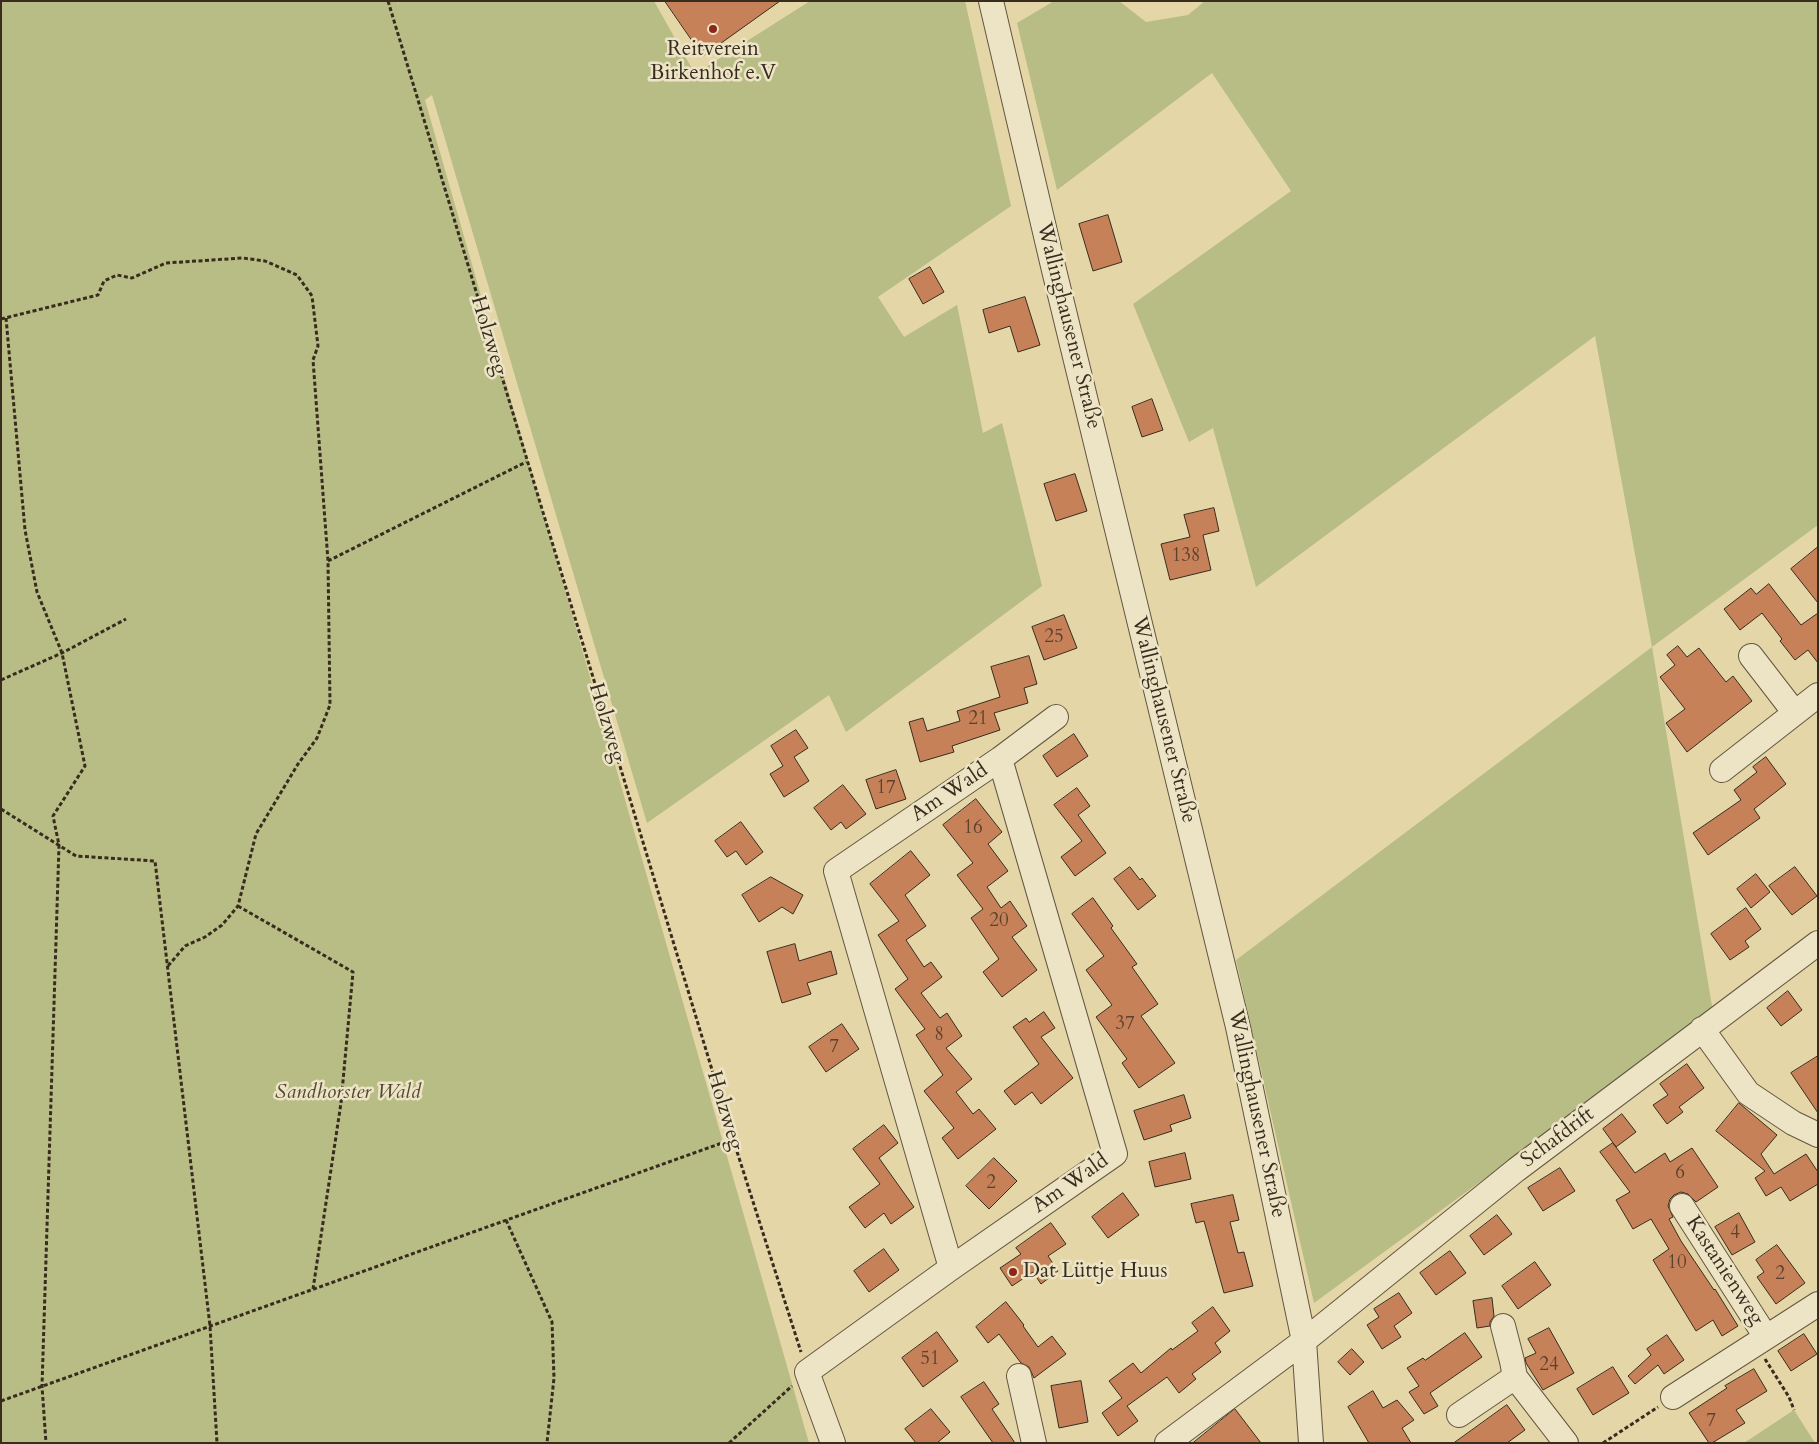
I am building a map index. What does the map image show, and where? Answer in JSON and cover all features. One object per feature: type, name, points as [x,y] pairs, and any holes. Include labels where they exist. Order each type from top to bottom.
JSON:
[{"type":"street","name":"Wallinghausener Straße","points":[[991,1],[1055,276],[1238,1027],[1304,1341],[1310,1443]]},
{"type":"street","points":[[1751,656],[1795,713]]},
{"type":"street","points":[[1722,770],[1818,695]]},
{"type":"street","points":[[1000,759],[1056,717]]},
{"type":"street","name":"Am Wald","points":[[807,1372],[951,1268],[1116,1154],[1000,759],[836,871],[951,1268]]},
{"type":"street","name":"Schafdrift","points":[[1167,1443],[1304,1341],[1516,1170],[1818,943]]},
{"type":"street","points":[[1702,1029],[1748,1093],[1793,1123],[1818,1135]]},
{"type":"street","name":"Kastanienweg","points":[[1682,1206],[1761,1340]]},
{"type":"street","name":"Kastanienweg","points":[[1673,1397],[1818,1304]]},
{"type":"street","points":[[1503,1326],[1514,1376],[1566,1443]]},
{"type":"street","points":[[807,1372],[833,1443]]},
{"type":"street","points":[[1019,1376],[1034,1443]]},
{"type":"street","points":[[1459,1415],[1514,1376]]},
{"type":"path","name":"Holzweg","points":[[388,1],[526,462],[733,1139],[807,1372]]},
{"type":"path","points":[[1,319],[98,295],[104,281],[117,276],[132,278],[166,263],[244,258],[265,261],[297,275],[312,296],[318,346],[313,360],[328,561],[330,705],[317,738],[298,764],[256,834],[238,906],[222,925],[185,946],[168,966]]},
{"type":"path","points":[[6,318],[25,530],[37,592],[62,653],[85,766],[53,816],[59,845],[42,1386],[46,1443]]},
{"type":"path","points":[[328,561],[526,462]]},
{"type":"path","points":[[1,680],[62,653],[126,619]]},
{"type":"path","points":[[1,809],[76,856],[155,861],[210,1326],[217,1443]]},
{"type":"path","points":[[238,906],[353,972],[341,1103],[313,1289]]},
{"type":"path","points":[[1,1401],[733,1139]]},
{"type":"path","points":[[506,1220],[552,1322],[554,1378],[547,1443]]},
{"type":"path","points":[[1761,1340],[1794,1410]]},
{"type":"path","points":[[729,1443],[807,1372]]},
{"type":"path","points":[[1603,1443],[1673,1397]]},
{"type":"green space","name":"Sandhorster Wald","points":[[1,1],[397,1],[399,6],[398,1],[654,1],[695,74],[810,1],[965,1],[1011,206],[878,297],[904,337],[957,305],[983,433],[1002,423],[1042,586],[846,732],[829,695],[647,823],[432,95],[425,100],[809,1443],[1,1443]]},
{"type":"green space","points":[[1054,1],[1119,1],[1146,22],[1188,15],[1205,1],[1818,1],[1818,525],[1652,647],[1595,336],[1256,587],[1213,428],[1189,442],[1133,304],[1291,191],[1212,73],[1057,190],[1017,23]]},
{"type":"green space","points":[[1652,647],[1713,1012],[1314,1303],[1236,960]]},
{"type":"green space","points":[[1794,1410],[1815,1443],[1744,1443]]},
{"type":"building","name":"Reitverein Birkenhof e.V","points":[[665,1],[780,1],[703,56]]},
{"type":"building","points":[[1108,215],[1122,262],[1093,271],[1079,224]]},
{"type":"building","points":[[930,267],[944,292],[923,304],[909,279]]},
{"type":"building","points":[[1025,297],[1040,345],[1018,352],[1010,326],[989,333],[983,310]]},
{"type":"building","points":[[1152,399],[1163,430],[1142,437],[1132,407]]},
{"type":"building","points":[[1075,474],[1087,511],[1056,521],[1044,484]]},
{"type":"building","points":[[1214,508],[1219,531],[1203,535],[1211,570],[1170,580],[1161,544],[1190,537],[1184,515]]},
{"type":"building","points":[[1818,547],[1818,603],[1791,569]]},
{"type":"building","points":[[1769,584],[1801,625],[1818,613],[1818,663],[1808,650],[1795,660],[1762,613],[1740,630],[1724,609],[1751,588],[1756,594]]},
{"type":"building","points":[[1064,615],[1077,648],[1044,660],[1032,627]]},
{"type":"building","points":[[1678,646],[1687,657],[1699,648],[1726,682],[1733,676],[1752,701],[1687,752],[1666,723],[1685,709],[1660,677],[1675,665],[1667,655]]},
{"type":"building","points":[[1029,656],[1037,684],[1024,688],[1028,703],[994,713],[1000,730],[952,746],[954,752],[920,762],[909,722],[923,718],[927,731],[960,721],[957,711],[1000,697],[991,667]]},
{"type":"building","points":[[796,730],[808,748],[794,757],[809,781],[784,797],[770,774],[783,766],[771,746]]},
{"type":"building","points":[[1074,734],[1088,756],[1057,777],[1043,756]]},
{"type":"building","points":[[1766,757],[1786,784],[1754,809],[1760,818],[1708,855],[1693,833],[1741,800],[1734,790],[1757,772],[1753,767]]},
{"type":"building","points":[[896,770],[906,799],[876,809],[866,780]]},
{"type":"building","points":[[843,785],[866,814],[846,829],[841,822],[831,830],[814,808]]},
{"type":"building","points":[[1077,788],[1090,806],[1078,815],[1106,853],[1075,876],[1061,857],[1082,841],[1054,805]]},
{"type":"building","points":[[976,799],[1002,832],[988,844],[1008,871],[987,887],[1001,908],[1010,901],[1027,926],[1012,937],[1037,970],[1002,997],[983,972],[999,959],[971,918],[983,909],[957,875],[973,863],[943,825]]},
{"type":"building","points":[[741,822],[763,852],[746,865],[736,851],[727,857],[715,841]]},
{"type":"building","points":[[911,851],[930,875],[905,895],[926,926],[906,940],[924,967],[931,962],[942,977],[921,993],[940,1018],[947,1013],[962,1036],[946,1048],[972,1079],[956,1092],[973,1114],[979,1109],[996,1129],[958,1159],[942,1138],[954,1128],[924,1091],[943,1075],[916,1035],[925,1029],[895,989],[908,979],[878,935],[899,921],[870,884]]},
{"type":"building","points":[[1130,867],[1140,880],[1142,878],[1156,896],[1138,910],[1114,879]]},
{"type":"building","points":[[1795,867],[1817,896],[1792,915],[1769,886]]},
{"type":"building","points":[[1756,874],[1770,892],[1751,908],[1737,889]]},
{"type":"building","points":[[771,877],[803,895],[793,914],[782,907],[759,922],[742,895]]},
{"type":"building","points":[[1093,898],[1113,926],[1111,928],[1137,964],[1132,967],[1158,1004],[1141,1016],[1175,1063],[1139,1088],[1122,1063],[1127,1059],[1096,1017],[1112,1005],[1086,970],[1104,956],[1072,914]]},
{"type":"building","points":[[1746,908],[1761,929],[1745,941],[1749,947],[1730,960],[1711,934]]},
{"type":"building","points":[[795,944],[799,961],[831,951],[837,974],[807,983],[811,994],[782,1003],[767,952]]},
{"type":"building","points":[[1788,991],[1802,1010],[1781,1026],[1767,1008]]},
{"type":"building","points":[[1044,1012],[1055,1028],[1041,1037],[1073,1078],[1041,1104],[1032,1092],[1015,1105],[1004,1091],[1039,1064],[1013,1027],[1026,1018],[1029,1022]]},
{"type":"building","points":[[842,1024],[859,1049],[826,1072],[809,1047]]},
{"type":"building","points":[[1818,1056],[1818,1113],[1791,1073]]},
{"type":"building","points":[[1687,1064],[1704,1088],[1679,1107],[1683,1112],[1667,1124],[1653,1105],[1668,1095],[1660,1084]]},
{"type":"building","points":[[1184,1095],[1191,1118],[1170,1125],[1172,1131],[1144,1140],[1134,1111]]},
{"type":"building","points":[[1739,1103],[1777,1135],[1761,1154],[1774,1174],[1806,1154],[1818,1172],[1818,1184],[1790,1201],[1781,1187],[1766,1196],[1755,1178],[1765,1171],[1716,1131]]},
{"type":"building","points":[[1622,1114],[1636,1132],[1616,1147],[1603,1129]]},
{"type":"building","points":[[884,1125],[898,1143],[879,1158],[914,1207],[891,1224],[884,1213],[865,1228],[849,1207],[880,1184],[853,1149]]},
{"type":"building","points":[[1613,1143],[1635,1173],[1665,1153],[1670,1162],[1692,1148],[1718,1187],[1696,1202],[1688,1194],[1681,1192],[1670,1199],[1668,1206],[1673,1217],[1669,1219],[1681,1241],[1715,1289],[1738,1326],[1722,1336],[1713,1320],[1696,1331],[1653,1260],[1669,1249],[1651,1219],[1633,1229],[1616,1200],[1630,1192],[1600,1152]]},
{"type":"building","points":[[1185,1153],[1191,1179],[1155,1187],[1149,1162]]},
{"type":"building","points":[[994,1158],[1017,1181],[989,1209],[966,1186]]},
{"type":"building","points":[[1560,1168],[1575,1191],[1543,1211],[1528,1188]]},
{"type":"building","points":[[1123,1193],[1139,1215],[1108,1238],[1092,1217]]},
{"type":"building","points":[[1233,1195],[1239,1220],[1230,1222],[1238,1253],[1244,1252],[1253,1286],[1224,1293],[1204,1221],[1196,1223],[1191,1204]]},
{"type":"building","points":[[1739,1213],[1755,1242],[1732,1255],[1715,1227]]},
{"type":"building","points":[[1497,1215],[1512,1234],[1484,1255],[1470,1236]]},
{"type":"building","points":[[1051,1223],[1066,1244],[1048,1256],[1058,1271],[1041,1284],[1033,1272],[1012,1286],[1000,1268],[1021,1254],[1016,1248]]},
{"type":"building","points":[[1777,1245],[1805,1283],[1776,1304],[1757,1277],[1764,1272],[1756,1260]]},
{"type":"building","points":[[884,1249],[899,1270],[869,1292],[854,1271]]},
{"type":"building","points":[[1450,1251],[1466,1273],[1436,1295],[1420,1273]]},
{"type":"building","points":[[1535,1262],[1551,1285],[1518,1309],[1502,1286]]},
{"type":"building","points":[[1399,1293],[1412,1313],[1394,1326],[1401,1337],[1382,1349],[1367,1325],[1379,1317],[1374,1309]]},
{"type":"building","points":[[1492,1298],[1494,1316],[1490,1326],[1477,1328],[1473,1301]]},
{"type":"building","points":[[1006,1302],[1038,1347],[1052,1336],[1066,1354],[1034,1378],[1029,1367],[1021,1363],[999,1334],[988,1343],[976,1327]]},
{"type":"building","points":[[1213,1307],[1230,1331],[1215,1343],[1221,1352],[1192,1374],[1196,1379],[1179,1393],[1167,1377],[1127,1406],[1138,1421],[1118,1436],[1102,1413],[1122,1398],[1109,1381],[1133,1363],[1141,1373],[1171,1348],[1172,1350],[1198,1331],[1192,1323]]},
{"type":"building","points":[[1549,1328],[1574,1373],[1543,1390],[1526,1363],[1525,1358],[1536,1353],[1528,1339]]},
{"type":"building","points":[[937,1332],[958,1361],[923,1387],[902,1358]]},
{"type":"building","points":[[1465,1333],[1482,1357],[1430,1393],[1438,1406],[1424,1414],[1409,1392],[1419,1386],[1407,1368],[1423,1358],[1425,1360]]},
{"type":"building","points":[[1804,1334],[1817,1354],[1791,1371],[1778,1351]]},
{"type":"building","points":[[1667,1335],[1684,1360],[1664,1374],[1658,1365],[1635,1384],[1628,1376],[1651,1355],[1647,1349]]},
{"type":"building","points":[[1352,1349],[1364,1362],[1350,1375],[1338,1362]]},
{"type":"building","points":[[1613,1367],[1629,1393],[1593,1415],[1577,1389]]},
{"type":"building","points":[[1754,1369],[1767,1391],[1736,1410],[1745,1423],[1709,1443],[1689,1413],[1727,1388],[1725,1386]]},
{"type":"building","points":[[1081,1381],[1088,1422],[1059,1428],[1051,1386]]},
{"type":"building","points":[[984,1382],[999,1404],[992,1409],[1015,1443],[993,1443],[961,1397]]},
{"type":"building","points":[[1373,1391],[1383,1408],[1397,1400],[1414,1420],[1402,1428],[1411,1443],[1369,1443],[1348,1407]]},
{"type":"building","points":[[1507,1405],[1525,1430],[1507,1443],[1454,1443]]},
{"type":"building","points":[[931,1409],[950,1432],[937,1443],[916,1443],[905,1429]]},
{"type":"building","points":[[1235,1409],[1261,1443],[1193,1443]]},
{"type":"place","name":"Reitverein Birkenhof e.V","points":[[713,29]]},
{"type":"place","name":"Dat Lüttje Huus","points":[[1013,1272]]}]
